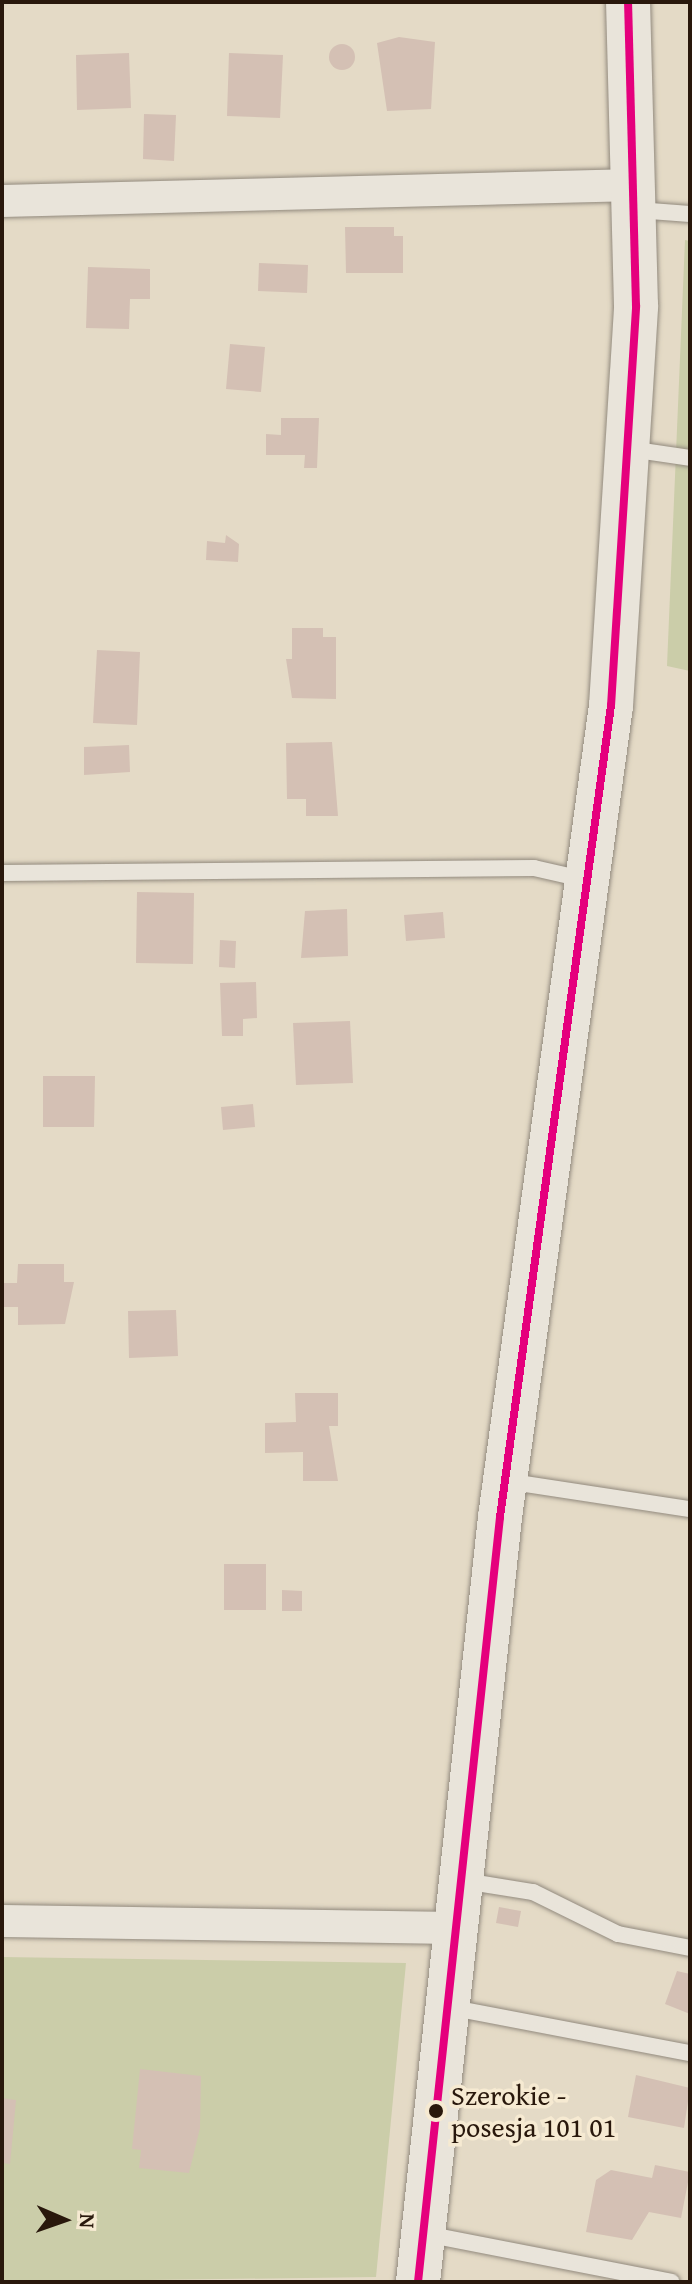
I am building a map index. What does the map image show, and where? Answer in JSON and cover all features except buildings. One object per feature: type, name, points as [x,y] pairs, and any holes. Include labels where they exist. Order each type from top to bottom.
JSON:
[{"type":"street","points":[[418,2282],[445,2007],[505,1481],[592,881],[630,449],[636,198],[628,2]]},
{"type":"street","points":[[2,201],[636,198]]},
{"type":"street","points":[[2,1921],[454,1928]]},
{"type":"lane","points":[[636,198],[690,214]]},
{"type":"lane","points":[[630,449],[690,458]]},
{"type":"lane","points":[[2,873],[534,868],[592,881]]},
{"type":"lane","points":[[505,1481],[690,1509]]},
{"type":"lane","points":[[459,1880],[533,1892],[618,1934],[690,1948]]},
{"type":"lane","points":[[445,2007],[690,2053]]},
{"type":"lane","points":[[423,2234],[671,2282]]},
{"type":"green space","points":[[685,240],[690,241],[690,671],[667,666]]},
{"type":"green space","points":[[2,1957],[406,1963],[376,2277],[2,2282]]},
{"type":"transit line","points":[[418,2282],[500,1517],[611,706],[636,306],[628,2]]},
{"type":"place","name":"Szerokie - posesja 101 01","points":[[436,2111]]}]
